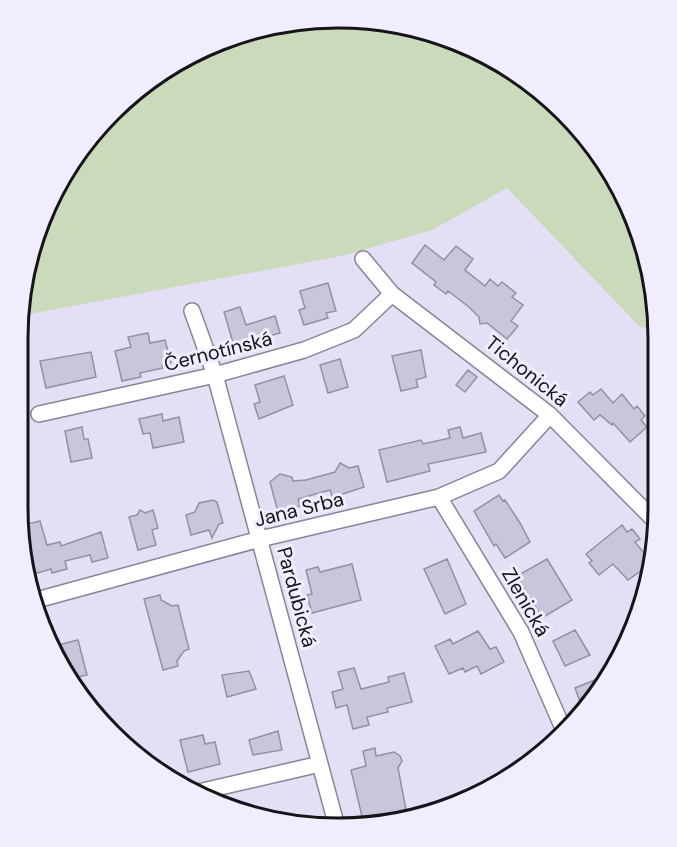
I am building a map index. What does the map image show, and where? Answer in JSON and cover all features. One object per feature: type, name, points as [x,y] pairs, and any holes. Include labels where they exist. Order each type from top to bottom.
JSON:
[{"type":"street","name":"Tichonická","points":[[363,259],[392,294],[550,415],[648,514]]},
{"type":"street","name":"Černotínská","points":[[39,414],[215,375],[304,350],[354,330],[392,294]]},
{"type":"street","name":"Pardubická","points":[[192,311],[215,375],[335,818]]},
{"type":"street","name":"Jana Srba","points":[[42,599],[260,539],[439,497],[499,471],[550,415]]},
{"type":"street","name":"Zlenická","points":[[439,497],[521,632],[561,724]]},
{"type":"street","points":[[208,790],[320,764]]},
{"type":"green space","points":[[338,28],[399,34],[457,52],[476,60],[511,81],[558,119],[596,166],[617,201],[632,239],[643,278],[648,328],[640,327],[507,188],[432,230],[341,256],[29,314],[39,258],[60,201],[81,166],[105,134],[134,105],[166,81],[201,60],[220,52],[278,34]]},
{"type":"building","points":[[425,245],[444,260],[456,246],[473,259],[465,270],[485,286],[490,279],[498,286],[502,282],[516,293],[512,297],[523,305],[511,321],[518,326],[507,339],[487,323],[480,324],[479,317],[469,307],[448,291],[446,294],[434,285],[436,282],[412,263]]},
{"type":"building","points":[[328,283],[336,311],[326,313],[328,318],[304,325],[299,310],[305,308],[300,291]]},
{"type":"building","points":[[240,307],[246,325],[275,316],[280,333],[234,346],[224,312]]},
{"type":"building","points":[[148,333],[150,343],[165,340],[171,363],[162,365],[163,368],[140,373],[141,377],[122,381],[115,351],[131,347],[128,337]]},
{"type":"building","points":[[421,350],[426,377],[416,380],[418,387],[401,391],[392,356]]},
{"type":"building","points":[[91,352],[96,377],[46,388],[40,361]]},
{"type":"building","points":[[340,359],[348,387],[328,393],[320,365]]},
{"type":"building","points":[[468,370],[477,377],[465,392],[456,385]]},
{"type":"building","points":[[284,376],[293,405],[259,419],[254,404],[260,402],[255,385]]},
{"type":"building","points":[[601,389],[613,403],[622,394],[634,409],[637,406],[645,416],[641,420],[647,427],[630,442],[613,423],[612,425],[600,415],[594,420],[578,402],[590,392],[593,395]]},
{"type":"building","points":[[162,414],[163,421],[179,417],[184,442],[153,448],[150,433],[143,434],[139,419]]},
{"type":"building","points":[[82,427],[84,439],[88,439],[92,458],[71,462],[65,431]]},
{"type":"building","points":[[460,427],[463,438],[481,433],[486,452],[428,464],[430,471],[387,482],[379,450],[421,440],[423,444],[450,438],[448,430]]},
{"type":"building","points":[[340,463],[349,468],[358,466],[364,487],[340,495],[332,496],[330,490],[298,499],[300,506],[278,512],[270,482],[280,474],[292,477],[293,481],[306,480],[335,472]]},
{"type":"building","points":[[499,495],[503,501],[505,500],[530,542],[505,558],[496,544],[494,546],[474,511]]},
{"type":"building","points":[[213,500],[217,502],[223,523],[219,524],[212,538],[209,530],[191,535],[186,515],[195,512],[199,503]]},
{"type":"building","points":[[140,510],[145,513],[153,510],[158,528],[152,530],[156,545],[138,550],[129,517],[137,515]]},
{"type":"building","points":[[40,521],[47,545],[60,542],[61,546],[101,532],[108,558],[92,562],[90,555],[65,561],[67,569],[52,573],[51,569],[35,574],[29,524]]},
{"type":"building","points":[[622,525],[627,532],[632,529],[640,539],[635,542],[645,555],[643,569],[628,580],[613,564],[599,575],[589,563],[592,561],[586,554]]},
{"type":"building","points":[[447,559],[466,604],[445,614],[424,569]]},
{"type":"building","points":[[547,559],[572,600],[542,618],[517,576]]},
{"type":"building","points":[[352,564],[361,600],[312,613],[307,595],[312,594],[306,570],[318,567],[320,572]]},
{"type":"building","points":[[160,595],[161,600],[172,606],[178,605],[189,649],[184,651],[177,661],[178,666],[163,670],[144,599]]},
{"type":"building","points":[[575,630],[590,655],[565,666],[553,641]]},
{"type":"building","points":[[478,631],[490,649],[496,647],[504,662],[481,674],[477,666],[465,672],[463,668],[449,674],[435,646],[450,639],[453,644]]},
{"type":"building","points":[[78,640],[87,675],[78,677],[59,645]]},
{"type":"building","points":[[354,668],[361,689],[389,682],[388,677],[404,673],[412,702],[387,708],[388,712],[367,717],[369,725],[353,729],[347,705],[336,708],[332,692],[343,689],[338,672]]},
{"type":"building","points":[[249,671],[256,689],[227,697],[222,675]]},
{"type":"building","points":[[597,679],[580,702],[575,688]]},
{"type":"building","points":[[278,731],[282,750],[253,755],[249,740]]},
{"type":"building","points":[[203,735],[205,744],[215,742],[220,764],[188,772],[180,740]]},
{"type":"building","points":[[375,748],[376,756],[394,752],[400,756],[402,761],[398,768],[406,811],[362,818],[351,770],[366,766],[363,751]]}]
